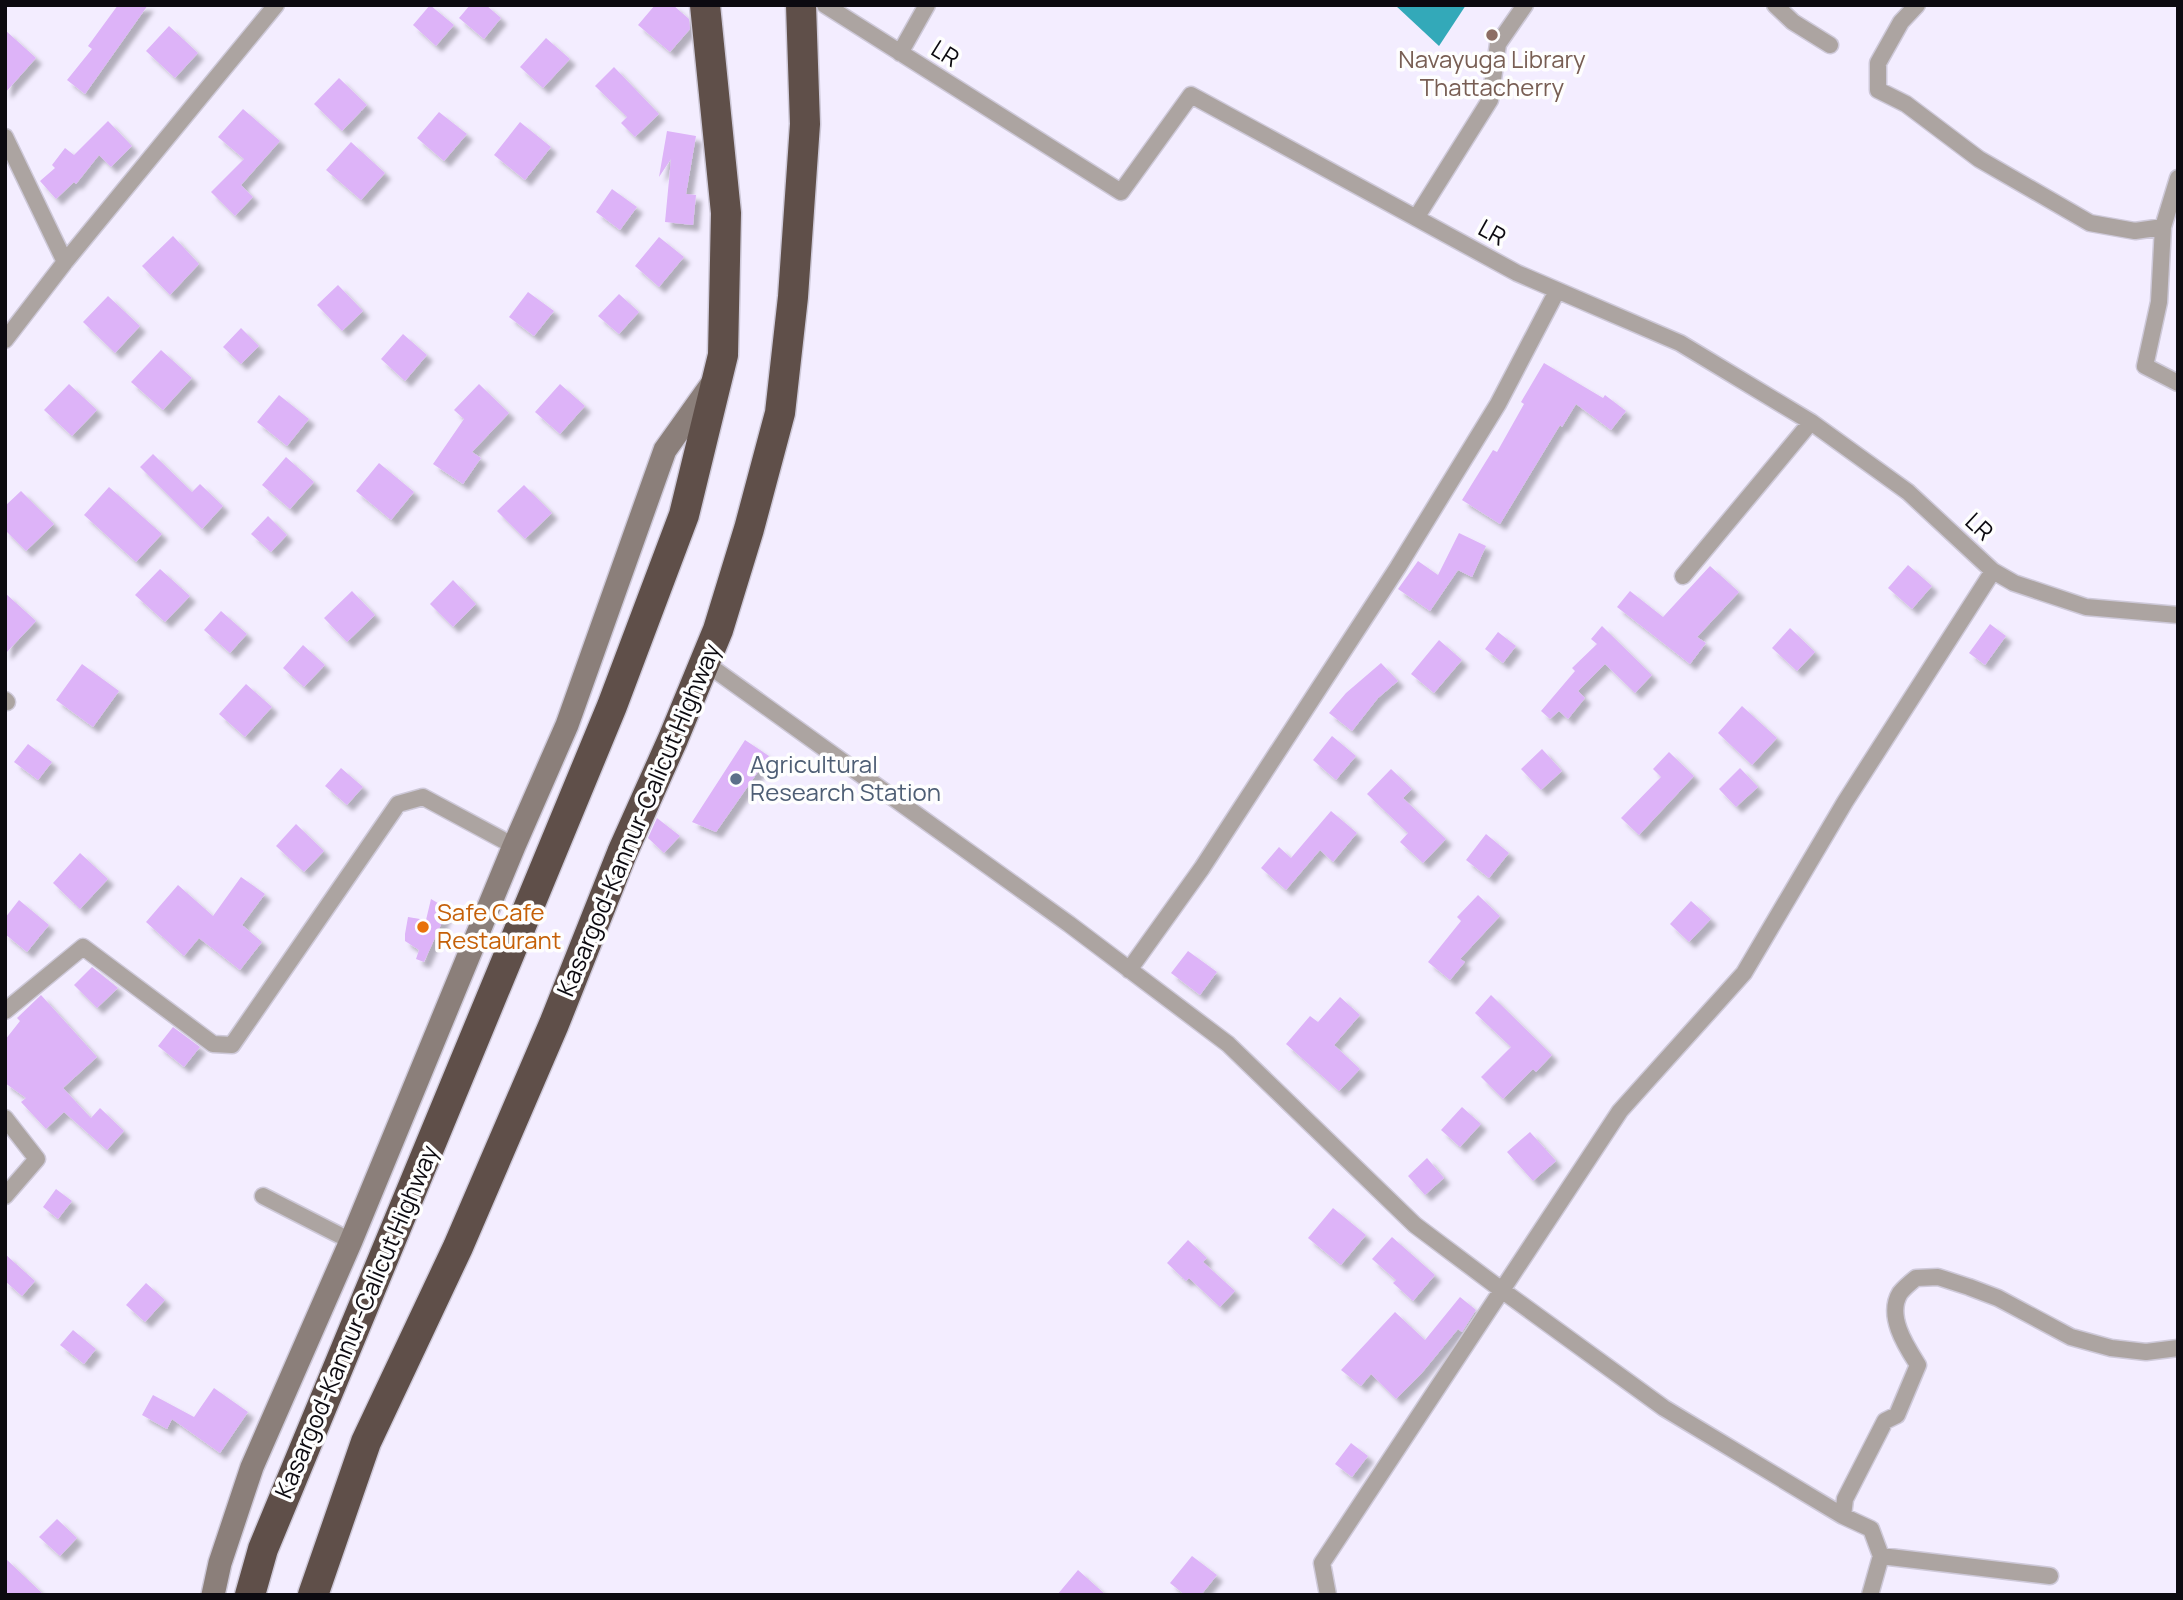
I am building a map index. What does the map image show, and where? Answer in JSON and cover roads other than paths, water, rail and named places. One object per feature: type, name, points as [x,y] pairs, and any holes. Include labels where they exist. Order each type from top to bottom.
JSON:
[{"type":"highway","name":"Kasargod-Kannur-Calicut Highway","points":[[250,1595],[263,1549],[612,706],[684,515],[723,355],[726,213],[705,5]]},
{"type":"highway","name":"Kasargod-Kannur-Calicut Highway","points":[[313,1595],[366,1442],[463,1235],[718,630],[749,529],[780,413],[793,297],[805,124],[801,5]]},
{"type":"street","points":[[5,340],[65,262],[276,5]]},
{"type":"street","name":"LR","points":[[825,5],[1121,192],[1191,95],[1517,273],[1680,343],[1811,422],[1908,492],[1993,571],[2014,583],[2086,607],[2175,611]]},
{"type":"street","points":[[900,53],[928,5]]},
{"type":"street","points":[[1416,218],[1490,100],[1499,44],[1525,5]]},
{"type":"street","points":[[1776,5],[1793,22],[1830,45]]},
{"type":"street","points":[[1917,5],[1902,22],[1878,63],[1878,90],[1906,104],[1979,159],[2090,223],[2135,231],[2163,227]]},
{"type":"street","points":[[5,137],[65,262]]},
{"type":"street","points":[[2178,178],[2163,227],[2159,302],[2145,366],[2178,383]]},
{"type":"street","points":[[1129,970],[1202,868],[1398,567],[1498,404],[1557,291]]},
{"type":"street","points":[[213,1595],[220,1563],[252,1467],[351,1241],[514,846],[567,725],[665,450],[717,378]]},
{"type":"street","points":[[1683,576],[1811,422]]},
{"type":"street","points":[[1328,1595],[1322,1563],[1620,1111],[1744,973],[1845,802],[1993,571]]},
{"type":"street","points":[[704,662],[1069,923],[1228,1044],[1415,1225],[1502,1290],[1664,1408],[1843,1516],[1871,1529],[1881,1556],[1870,1595]]},
{"type":"street","points":[[5,1011],[83,947],[213,1044],[232,1045],[398,804],[423,797],[514,846]]},
{"type":"street","points":[[5,1118],[37,1158],[5,1196]]},
{"type":"street","points":[[263,1196],[351,1241]]},
{"type":"street","points":[[1843,1516],[1845,1499],[1885,1421],[1897,1415],[1918,1364],[1906,1346],[1895,1318],[1899,1294],[1916,1278],[1938,1276],[1969,1287],[1998,1298],[2071,1337],[2111,1348],[2146,1352],[2178,1348]]},
{"type":"street","points":[[1881,1556],[2050,1576]]},
{"type":"water","points":[[1395,5],[1466,5],[1439,46]]},
{"type":"place","name":"Navayuga Library Thattacherry","points":[[1492,35]]},
{"type":"place","name":"Agricultural Research Station","points":[[736,779]]},
{"type":"place","name":"Safe Cafe Restaurant","points":[[423,927]]}]
